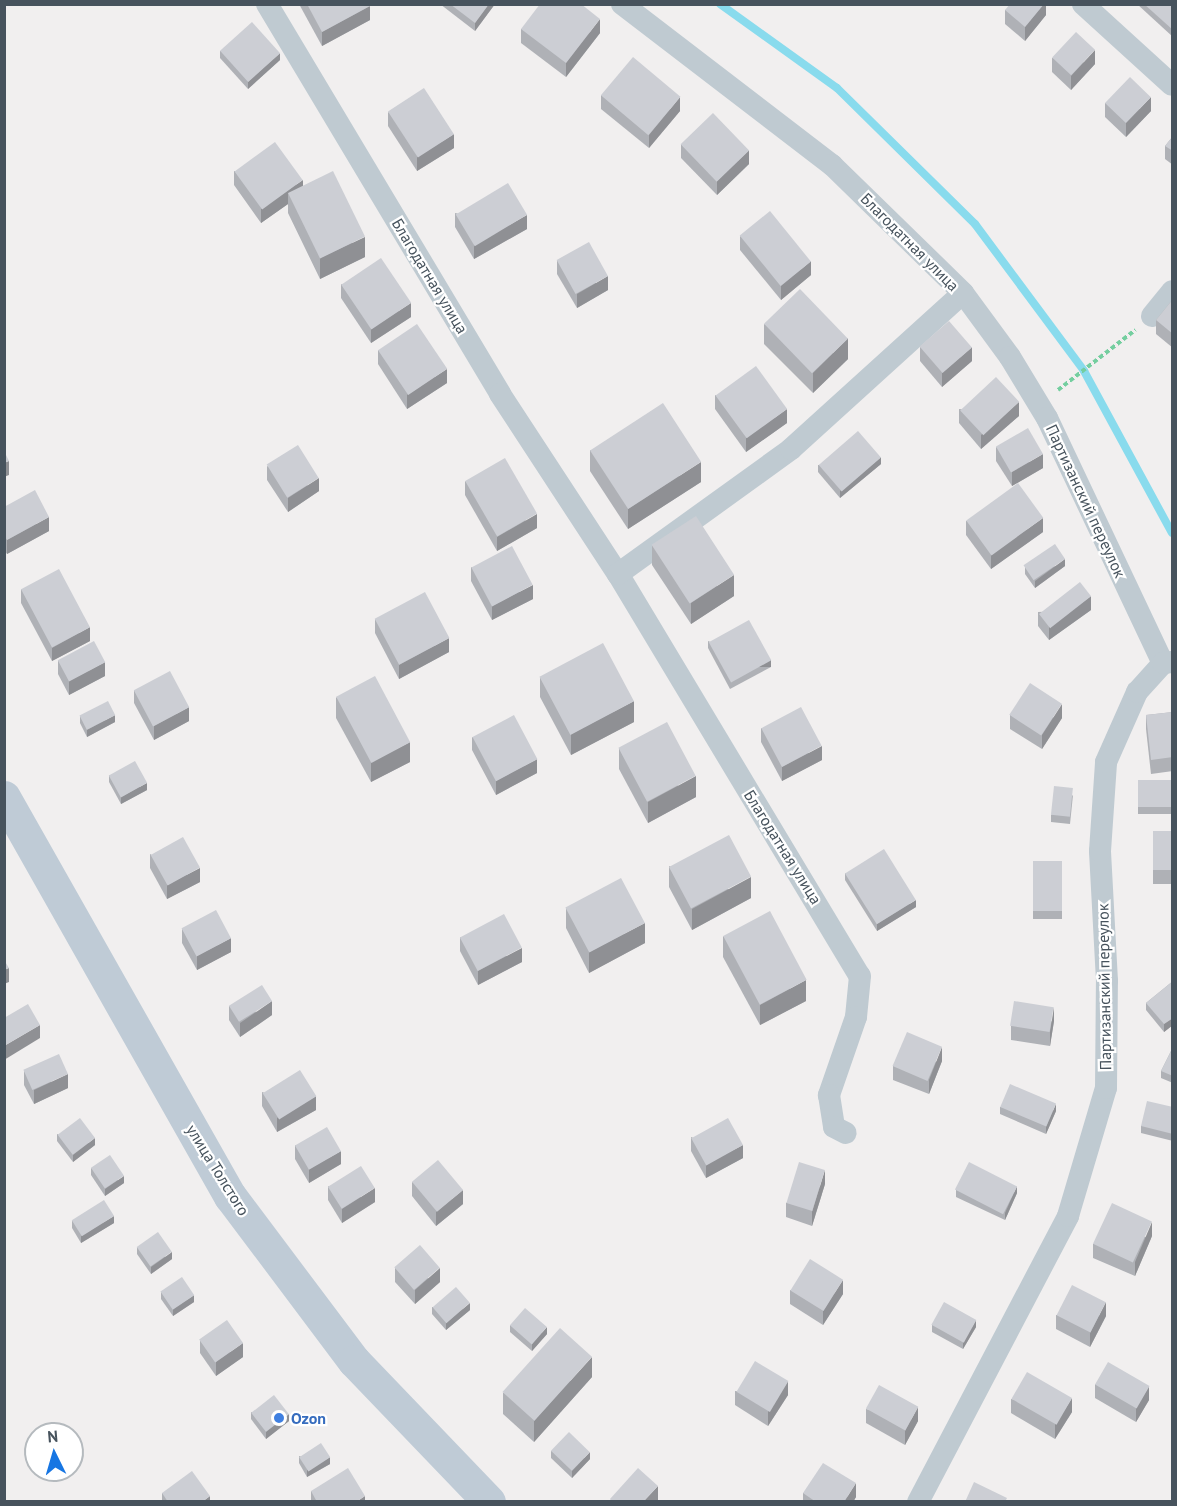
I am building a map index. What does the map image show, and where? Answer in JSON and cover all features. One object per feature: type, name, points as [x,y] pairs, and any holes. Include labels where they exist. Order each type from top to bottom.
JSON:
[{"type":"main road","name":"улица Толстого","points":[[4,797],[230,1196],[354,1361],[489,1502]]},
{"type":"street","name":"Благодатная улица","points":[[267,4],[500,394],[618,574],[860,976],[856,1017],[830,1095],[834,1127],[846,1133]]},
{"type":"street","name":"Благодатная улица","points":[[618,574],[791,449],[963,293],[832,165],[622,4]]},
{"type":"street","points":[[1083,4],[1173,85]]},
{"type":"street","points":[[1152,316],[1173,291]]},
{"type":"street","name":"Партизанский переулок","points":[[918,1502],[1068,1216],[1106,1088],[1107,981],[1100,851],[1106,762],[1137,692],[1168,663],[1038,404],[1010,357],[963,293]]},
{"type":"path","name":"Партизанский переулок","points":[[1038,404],[1152,316]]},
{"type":"building","points":[[307,4],[369,4],[370,6],[322,32]]},
{"type":"building","points":[[450,4],[489,4],[475,23]]},
{"type":"building","points":[[540,4],[581,4],[600,19],[566,63],[521,29]]},
{"type":"building","points":[[1010,4],[1044,4],[1025,27],[1005,10]]},
{"type":"building","points":[[1144,4],[1173,4],[1173,30]]},
{"type":"building","points":[[252,22],[280,53],[248,82],[220,51]]},
{"type":"building","points":[[1076,32],[1095,50],[1071,75],[1052,58]]},
{"type":"building","points":[[633,57],[680,97],[648,135],[601,95]]},
{"type":"building","points":[[1130,77],[1151,97],[1126,123],[1105,103]]},
{"type":"building","points":[[424,88],[454,134],[418,158],[388,111]]},
{"type":"building","points":[[713,113],[749,150],[717,182],[681,144]]},
{"type":"building","points":[[1173,136],[1173,151],[1165,146]]},
{"type":"building","points":[[275,142],[303,180],[262,209],[235,171]]},
{"type":"building","points":[[333,171],[365,237],[320,259],[288,193]]},
{"type":"building","points":[[508,183],[527,215],[475,246],[456,214]]},
{"type":"building","points":[[770,211],[811,262],[781,286],[740,236]]},
{"type":"building","points":[[589,242],[608,276],[576,294],[557,260]]},
{"type":"building","points":[[381,258],[411,303],[371,330],[341,285]]},
{"type":"building","points":[[800,289],[848,339],[812,373],[764,324]]},
{"type":"building","points":[[1173,299],[1173,334],[1156,320]]},
{"type":"building","points":[[949,321],[972,347],[943,373],[920,347]]},
{"type":"building","points":[[417,324],[447,369],[408,395],[378,350]]},
{"type":"building","points":[[756,366],[787,409],[747,438],[716,395]]},
{"type":"building","points":[[996,377],[1019,402],[983,435],[960,410]]},
{"type":"building","points":[[663,403],[701,462],[628,509],[590,450]]},
{"type":"building","points":[[1028,428],[1043,454],[1011,472],[996,446]]},
{"type":"building","points":[[858,431],[881,457],[842,492],[819,465]]},
{"type":"building","points":[[298,445],[319,478],[287,498],[267,465]]},
{"type":"building","points":[[4,451],[9,461],[4,463]]},
{"type":"building","points":[[505,458],[537,513],[497,536],[465,481]]},
{"type":"building","points":[[1018,483],[1043,518],[991,555],[966,521]]},
{"type":"building","points":[[35,490],[49,517],[7,540],[4,536],[4,507]]},
{"type":"building","points":[[696,516],[734,575],[690,604],[652,545]]},
{"type":"building","points":[[1055,544],[1065,559],[1034,580],[1023,565]]},
{"type":"building","points":[[512,546],[533,585],[492,606],[471,568]]},
{"type":"building","points":[[59,569],[90,627],[52,647],[21,589]]},
{"type":"building","points":[[1080,582],[1091,596],[1050,628],[1039,614]]},
{"type":"building","points":[[425,592],[449,638],[399,665],[375,619]]},
{"type":"building","points":[[749,620],[771,660],[731,683],[709,642]]},
{"type":"building","points":[[94,641],[105,662],[69,681],[58,660]]},
{"type":"building","points":[[603,643],[634,701],[570,735],[539,677]]},
{"type":"building","points":[[170,671],[189,707],[153,726],[134,690]]},
{"type":"building","points":[[375,676],[410,742],[371,763],[336,697]]},
{"type":"building","points":[[1030,683],[1062,704],[1041,736],[1009,715]]},
{"type":"building","points":[[108,701],[115,715],[87,730],[79,716]]},
{"type":"building","points":[[801,707],[822,746],[782,767],[761,728]]},
{"type":"building","points":[[1173,712],[1173,757],[1151,760],[1146,715]]},
{"type":"building","points":[[514,715],[537,759],[496,781],[473,737]]},
{"type":"building","points":[[667,722],[696,776],[647,802],[618,748]]},
{"type":"building","points":[[135,761],[147,783],[121,797],[109,776]]},
{"type":"building","points":[[1138,780],[1172,780],[1172,807],[1138,807]]},
{"type":"building","points":[[1054,786],[1073,788],[1070,817],[1051,815]]},
{"type":"building","points":[[1153,831],[1172,831],[1172,870],[1153,870]]},
{"type":"building","points":[[729,835],[751,876],[691,908],[669,867]]},
{"type":"building","points":[[183,837],[200,868],[168,886],[151,855]]},
{"type":"building","points":[[884,849],[916,900],[877,924],[845,873]]},
{"type":"building","points":[[1033,861],[1062,861],[1062,911],[1033,911]]},
{"type":"building","points":[[621,878],[645,923],[589,953],[565,908]]},
{"type":"building","points":[[216,910],[231,938],[197,957],[182,928]]},
{"type":"building","points":[[770,911],[807,980],[760,1005],[723,936]]},
{"type":"building","points":[[504,914],[522,948],[478,971],[460,937]]},
{"type":"building","points":[[4,960],[9,968],[4,970]]},
{"type":"building","points":[[1173,981],[1173,1018],[1164,1024],[1146,1003]]},
{"type":"building","points":[[262,985],[272,1001],[239,1022],[229,1006]]},
{"type":"building","points":[[1014,1001],[1054,1007],[1050,1032],[1010,1026]]},
{"type":"building","points":[[28,1004],[40,1025],[4,1046],[4,1018]]},
{"type":"building","points":[[907,1032],[942,1047],[928,1081],[893,1066]]},
{"type":"building","points":[[1173,1047],[1173,1076],[1161,1071]]},
{"type":"building","points":[[59,1054],[68,1074],[32,1090],[23,1070]]},
{"type":"building","points":[[300,1070],[316,1096],[279,1120],[263,1093]]},
{"type":"building","points":[[1010,1084],[1056,1104],[1046,1127],[1000,1107]]},
{"type":"building","points":[[1147,1101],[1173,1107],[1173,1134],[1141,1126]]},
{"type":"building","points":[[80,1118],[95,1138],[73,1155],[58,1135]]},
{"type":"building","points":[[728,1118],[743,1145],[706,1165],[691,1138]]},
{"type":"building","points":[[327,1127],[341,1151],[309,1170],[295,1146]]},
{"type":"building","points":[[110,1155],[124,1176],[105,1189],[91,1168]]},
{"type":"building","points":[[438,1160],[463,1190],[437,1212],[412,1182]]},
{"type":"building","points":[[799,1162],[825,1170],[812,1211],[786,1203]]},
{"type":"building","points":[[969,1162],[1017,1187],[1003,1214],[955,1190]]},
{"type":"building","points":[[361,1166],[375,1188],[342,1209],[328,1187]]},
{"type":"building","points":[[104,1200],[114,1216],[82,1236],[72,1220]]},
{"type":"building","points":[[1112,1203],[1152,1222],[1133,1262],[1093,1244]]},
{"type":"building","points":[[158,1232],[172,1252],[150,1267],[137,1247]]},
{"type":"building","points":[[420,1245],[440,1268],[414,1290],[394,1267]]},
{"type":"building","points":[[810,1259],[843,1280],[823,1311],[790,1290]]},
{"type":"building","points":[[182,1277],[194,1295],[173,1310],[160,1292]]},
{"type":"building","points":[[1072,1285],[1106,1302],[1090,1333],[1057,1315]]},
{"type":"building","points":[[456,1287],[470,1303],[446,1323],[433,1307]]},
{"type":"building","points":[[944,1302],[976,1320],[964,1343],[931,1325]]},
{"type":"building","points":[[525,1308],[547,1327],[532,1344],[510,1325]]},
{"type":"building","points":[[227,1320],[243,1343],[215,1362],[199,1340]]},
{"type":"building","points":[[560,1328],[592,1357],[534,1421],[502,1392]]},
{"type":"building","points":[[755,1361],[788,1381],[770,1412],[736,1392]]},
{"type":"building","points":[[1108,1362],[1150,1386],[1137,1409],[1095,1385]]},
{"type":"building","points":[[1027,1372],[1072,1398],[1057,1425],[1012,1399]]},
{"type":"building","points":[[879,1385],[918,1407],[905,1430],[866,1409]]},
{"type":"building","points":[[274,1395],[289,1414],[266,1432],[251,1413]]},
{"type":"building","points":[[569,1432],[590,1452],[572,1471],[551,1451]]},
{"type":"building","points":[[321,1443],[330,1457],[308,1471],[299,1457]]},
{"type":"building","points":[[823,1463],[856,1483],[844,1502],[816,1502],[803,1493]]},
{"type":"building","points":[[348,1468],[365,1496],[356,1502],[317,1502],[311,1491]]},
{"type":"building","points":[[638,1468],[658,1486],[643,1502],[612,1502],[610,1499]]},
{"type":"building","points":[[192,1471],[210,1496],[202,1502],[168,1502],[162,1493]]},
{"type":"building","points":[[974,1482],[1007,1498],[1005,1502],[965,1502]]},
{"type":"waterway","points":[[720,4],[837,88],[975,224],[1084,371],[1172,533]]},
{"type":"place","name":"Ozon","points":[[279,1418]]}]
